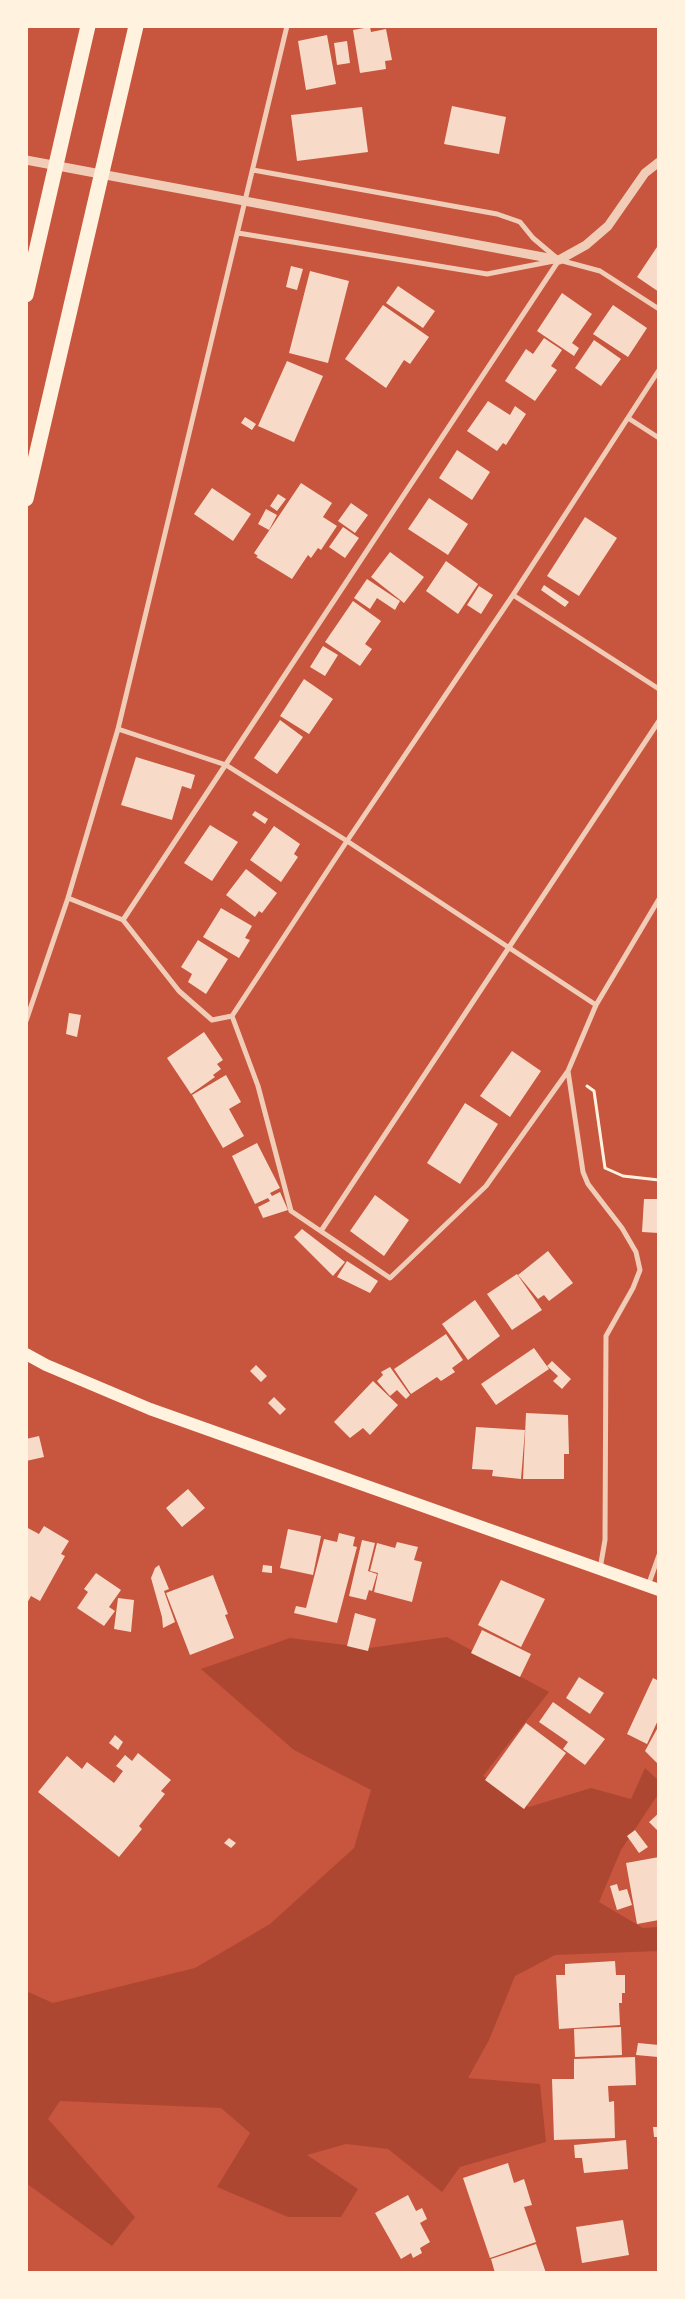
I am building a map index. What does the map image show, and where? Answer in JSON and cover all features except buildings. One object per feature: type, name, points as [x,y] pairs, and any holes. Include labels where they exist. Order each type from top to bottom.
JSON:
[{"type":"highway","points":[[26,295],[88,26]]},
{"type":"highway","points":[[26,499],[136,26]]},
{"type":"main road","points":[[26,1354],[46,1365],[150,1409],[653,1588]]},
{"type":"street","points":[[26,1021],[68,898],[118,729],[287,26]]},
{"type":"street","points":[[26,160],[490,249],[559,260],[600,271],[659,309]]},
{"type":"street","points":[[238,233],[486,274],[559,260],[586,245],[608,226],[645,173],[659,162]]},
{"type":"street","points":[[253,170],[497,214],[520,222],[533,238],[559,260]]},
{"type":"street","points":[[123,920],[559,260]]},
{"type":"street","points":[[68,898],[123,920],[179,991],[212,1020],[232,1016],[347,841],[513,595],[659,370]]},
{"type":"street","points":[[628,418],[659,438]]},
{"type":"street","points":[[513,595],[659,689]]},
{"type":"street","points":[[321,1232],[659,721]]},
{"type":"street","points":[[118,729],[226,765],[347,841],[596,1005]]},
{"type":"street","points":[[232,1016],[258,1086],[291,1211],[390,1278],[486,1186],[568,1071],[596,1005],[659,899]]},
{"type":"street","points":[[568,1071],[583,1172],[588,1184],[622,1228],[636,1252],[640,1270],[633,1288],[606,1336],[605,1540],[600,1570]]},
{"type":"street","points":[[653,1588],[659,1555]]},
{"type":"path","points":[[568,1071],[594,1091],[605,1168],[623,1176],[659,1180]]},
{"type":"shaded area","points":[[447,1637],[549,1692],[483,1776],[529,1807],[591,1788],[631,1799],[645,1768],[659,1781],[659,1793],[621,1850],[599,1902],[643,1928],[659,1927],[659,1951],[555,1955],[515,1976],[489,2040],[468,2078],[540,2084],[546,2142],[460,2167],[442,2192],[388,2149],[346,2144],[307,2155],[358,2189],[341,2217],[288,2217],[217,2187],[250,2133],[221,2108],[60,2101],[48,2119],[135,2217],[112,2246],[26,2183],[26,1991],[53,2003],[195,1968],[270,1924],[354,1848],[371,1790],[294,1750],[201,1669],[290,1638],[369,1648]]}]
